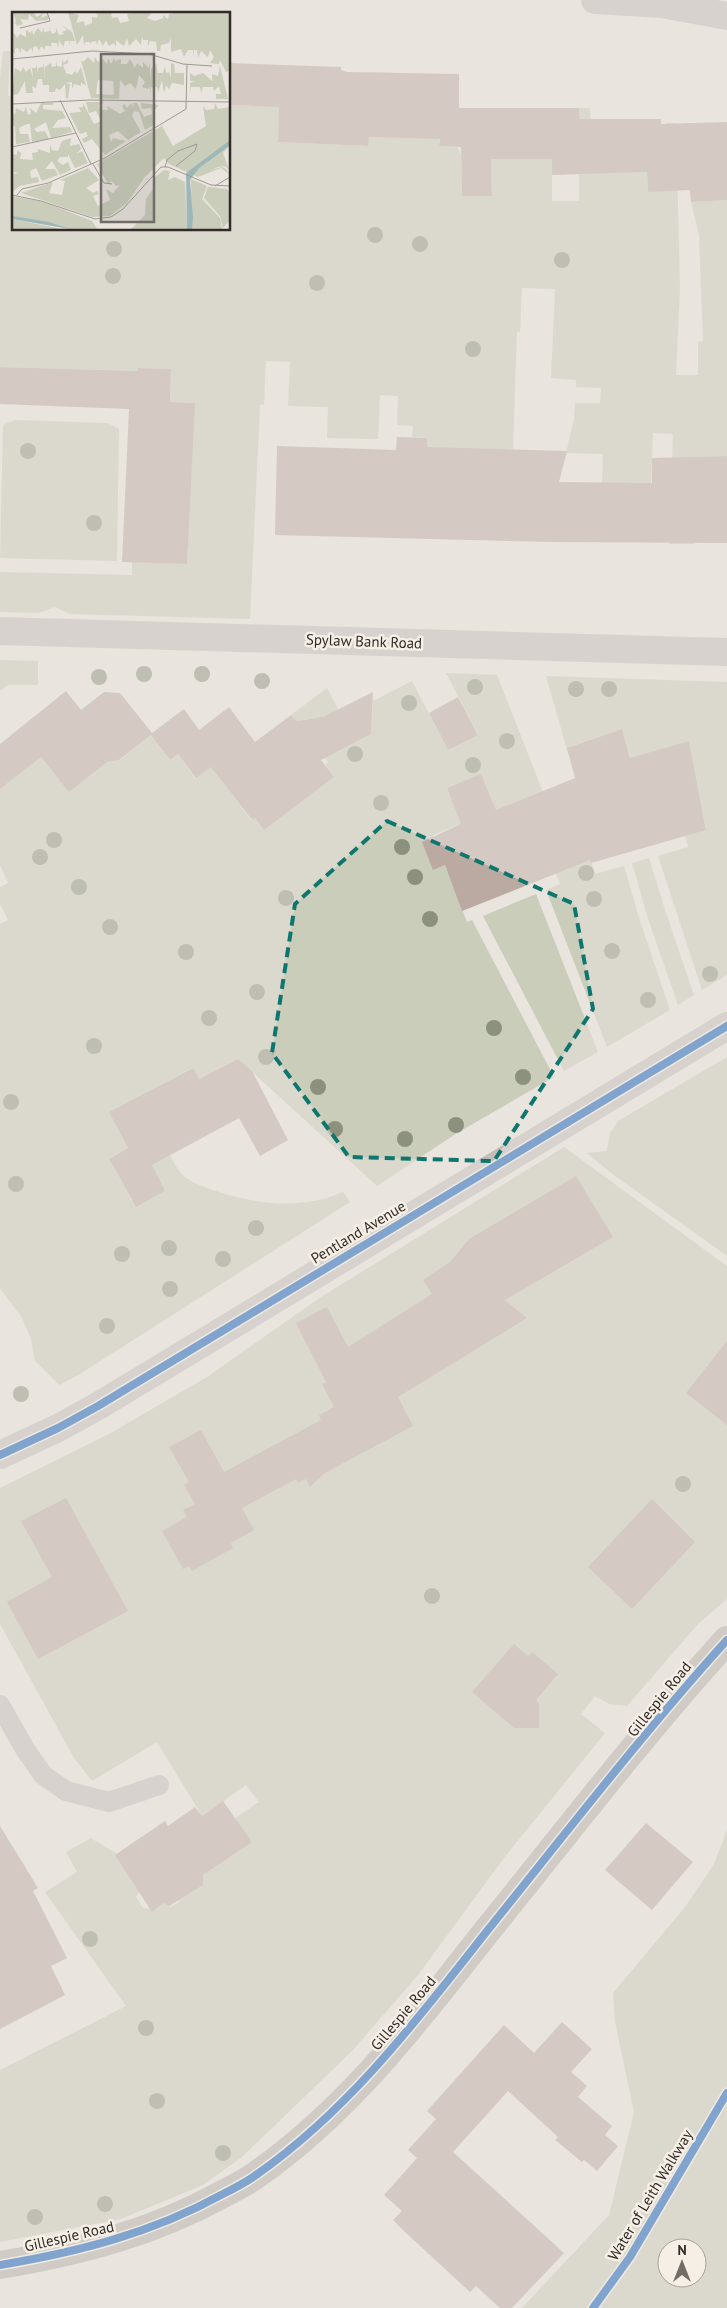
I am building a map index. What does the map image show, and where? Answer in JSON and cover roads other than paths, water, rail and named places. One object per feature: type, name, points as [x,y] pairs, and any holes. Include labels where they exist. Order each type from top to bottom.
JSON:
[{"type":"main road","name":"Gillespie Road","points":[[0,2264],[78,2250],[136,2234],[194,2210],[254,2177],[308,2135],[367,2078],[418,2019],[546,1858],[727,1640]]},
{"type":"street","points":[[595,0],[662,4],[727,16]]},
{"type":"street","name":"Spylaw Bank Road","points":[[0,631],[727,652]]},
{"type":"street","name":"Pentland Avenue","points":[[0,1455],[58,1428],[98,1406],[727,1026]]},
{"type":"lane","points":[[0,1705],[24,1749],[43,1775],[66,1791],[109,1802],[159,1785]]}]
